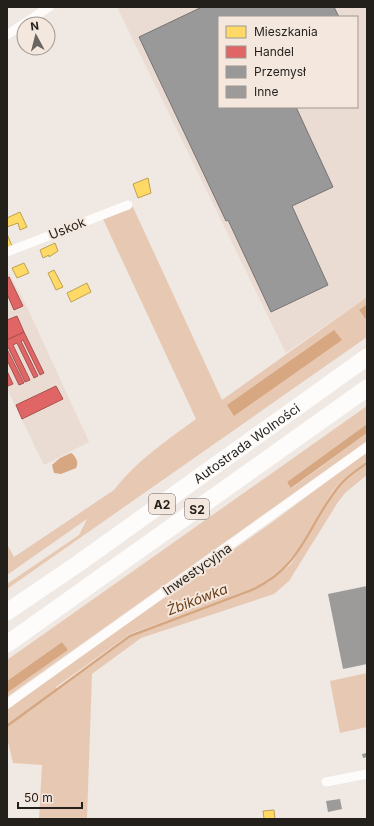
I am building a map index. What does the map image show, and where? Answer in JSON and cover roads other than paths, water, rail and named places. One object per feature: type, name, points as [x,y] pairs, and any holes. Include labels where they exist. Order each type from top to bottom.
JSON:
[{"type":"highway","name":"Autostrada Wolności","points":[[7,612],[79,563],[367,357]]},
{"type":"highway","name":"S2","points":[[7,644],[367,388]]},
{"type":"street","points":[[7,35],[49,7]]},
{"type":"street","name":"Uskok","points":[[7,252],[128,204]]},
{"type":"street","name":"Inwestycyjna","points":[[7,704],[367,447]]},
{"type":"street","points":[[326,782],[367,774]]},
{"type":"waterway","name":"Żbikówka","points":[[7,726],[130,636],[249,591],[267,582],[281,571],[292,559],[339,486],[348,477],[367,463]]}]
